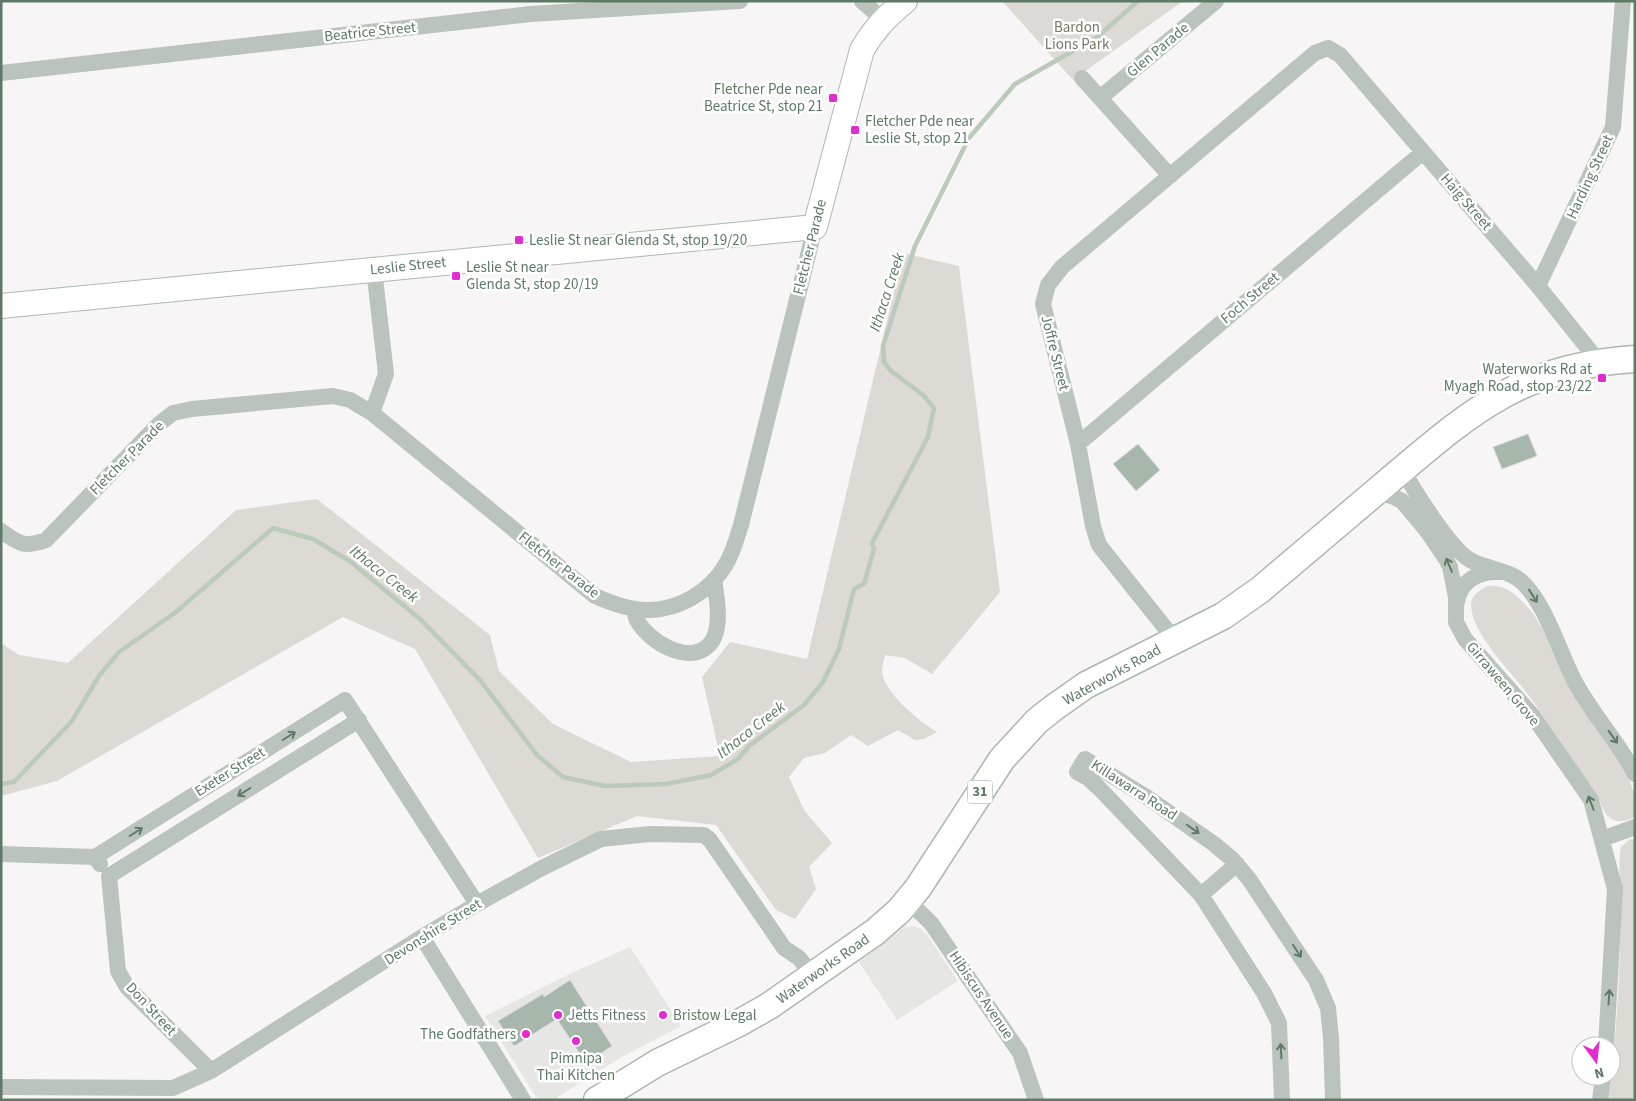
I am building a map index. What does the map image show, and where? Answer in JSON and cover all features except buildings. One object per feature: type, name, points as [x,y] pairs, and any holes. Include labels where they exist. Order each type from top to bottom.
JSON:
[{"type":"main road","name":"Waterworks Road","points":[[597,1100],[657,1063],[753,1015],[875,932],[908,901],[1002,760],[1024,734],[1052,709],[1086,685],[1223,616],[1247,600],[1460,421],[1510,390],[1558,371],[1599,362],[1635,359]]},
{"type":"street","name":"Beatrice Street","points":[[1,73],[531,14],[740,1]]},
{"type":"street","points":[[862,1],[883,20]]},
{"type":"street","name":"Fletcher Parade","points":[[1,531],[19,544],[34,544],[46,540],[159,424],[173,413],[192,409],[333,396],[350,400],[372,413],[595,596],[610,603],[634,609],[661,609],[680,604],[699,594],[714,580],[731,555],[741,525],[815,227],[862,50],[872,33],[883,20],[905,1]]},
{"type":"street","name":"Glen Parade","points":[[1100,98],[1216,1]]},
{"type":"street","name":"Harding Street","points":[[1538,286],[1613,128],[1628,33],[1623,1]]},
{"type":"street","name":"Haig Street","points":[[1328,48],[1340,55],[1538,286],[1599,362]]},
{"type":"street","name":"Joffre Street","points":[[1175,640],[1099,545],[1078,444],[1043,304],[1048,285],[1062,267],[1316,54],[1328,48]]},
{"type":"street","points":[[1082,78],[1170,176]]},
{"type":"street","name":"Foch Street","points":[[1078,444],[1423,152]]},
{"type":"street","name":"Leslie Street","points":[[1,306],[815,227]]},
{"type":"street","points":[[372,413],[386,374],[374,269]]},
{"type":"street","name":"Girraween Grove","points":[[1403,469],[1450,567],[1456,607],[1456,622],[1465,640],[1533,716],[1591,800],[1615,889],[1607,1036]]},
{"type":"street","name":"Girraween Grove","points":[[1374,494],[1385,494],[1400,500],[1464,556],[1512,576],[1526,586],[1540,608],[1579,688],[1625,754],[1635,774]]},
{"type":"street","points":[[1456,607],[1460,591],[1471,579],[1478,575],[1492,572],[1512,576]]},
{"type":"street","points":[[634,609],[637,619],[659,643],[673,650],[686,653],[701,650],[710,644],[715,636],[717,626],[718,600],[714,580]]},
{"type":"street","name":"Exeter Street","points":[[95,858],[345,700],[477,904]]},
{"type":"street","name":"Exeter Street","points":[[110,876],[359,720]]},
{"type":"street","name":"Killawarra Road","points":[[1282,1100],[1279,1023],[1264,993],[1201,895],[1091,780],[1077,772],[1085,759],[1126,783],[1214,844],[1237,864],[1255,887],[1316,980],[1328,1008],[1332,1038],[1333,1100]]},
{"type":"street","points":[[1119,808],[1118,796],[1126,783]]},
{"type":"street","points":[[1602,839],[1635,827]]},
{"type":"street","name":"Devonshire Street","points":[[1,1087],[173,1088],[211,1071],[477,904],[542,868],[601,839],[650,834],[704,835],[710,840],[784,948],[799,958],[812,976]]},
{"type":"street","points":[[1,854],[95,858],[110,876]]},
{"type":"street","points":[[1201,895],[1237,864]]},
{"type":"street","name":"Don Street","points":[[110,876],[118,971],[127,986],[211,1071]]},
{"type":"street","name":"Hibiscus Avenue","points":[[908,901],[931,923],[1020,1052],[1036,1100]]},
{"type":"street","points":[[422,938],[523,1100]]},
{"type":"street","points":[[1600,1100],[1602,1086]]},
{"type":"shaded area","points":[[905,927],[920,928],[928,936],[958,981],[897,1020],[859,962]]},
{"type":"shaded area","points":[[630,947],[681,1026],[620,1058],[553,1100],[538,1100],[485,1016],[569,974]]},
{"type":"green space","name":"Bardon Lions Park","points":[[1002,1],[1183,1],[1073,80]]},
{"type":"green space","points":[[903,253],[959,266],[1000,592],[932,674],[905,658],[885,655],[882,671],[884,679],[895,697],[912,714],[937,732],[924,739],[915,740],[898,730],[868,746],[851,735],[825,753],[804,758],[789,777],[804,810],[832,843],[809,867],[816,889],[795,919],[776,910],[716,825],[637,816],[538,858],[415,649],[343,617],[57,781],[1,796],[1,643],[19,655],[68,663],[236,510],[317,499],[490,635],[499,671],[553,724],[631,762],[720,756],[702,677],[730,642],[807,659]]},
{"type":"green space","points":[[1487,586],[1502,587],[1508,590],[1519,598],[1534,615],[1625,766],[1635,797],[1634,817],[1628,820],[1617,821],[1608,817],[1600,801],[1532,700],[1486,642],[1473,617],[1471,601],[1479,591]]},
{"type":"green space","points":[[1630,839],[1635,840],[1635,1100],[1607,1100],[1609,1086],[1621,1086],[1621,1036],[1615,1036],[1621,909],[1621,847]]},
{"type":"waterway","name":"Ithaca Creek","points":[[1,784],[14,782],[72,721],[99,676],[119,652],[176,612],[273,528],[313,539],[351,562],[420,619],[480,680],[537,755],[563,777],[605,786],[666,784],[711,775],[738,759],[749,746],[804,705],[823,682],[839,649],[854,589],[864,584],[874,549],[872,543],[928,437],[934,408],[923,395],[891,371],[884,362],[883,346],[915,246],[969,138],[1015,84],[1096,38],[1138,1]]},
{"type":"place","name":"Fletcher Pde near Beatrice St, stop 21","points":[[833,98]]},
{"type":"place","name":"Fletcher Pde near Leslie St, stop 21","points":[[855,130]]},
{"type":"place","name":"Leslie St near Glenda St, stop 19/20","points":[[519,240]]},
{"type":"place","name":"Leslie St near Glenda St, stop 20/19","points":[[456,276]]},
{"type":"place","name":"Waterworks Rd at Myagh Road, stop 23/22","points":[[1602,378]]},
{"type":"place","name":"Jetts Fitness","points":[[558,1015]]},
{"type":"place","name":"Bristow Legal","points":[[663,1015]]},
{"type":"place","name":"The Godfathers","points":[[526,1034]]},
{"type":"place","name":"Pimnipa Thai Kitchen","points":[[576,1041]]}]
